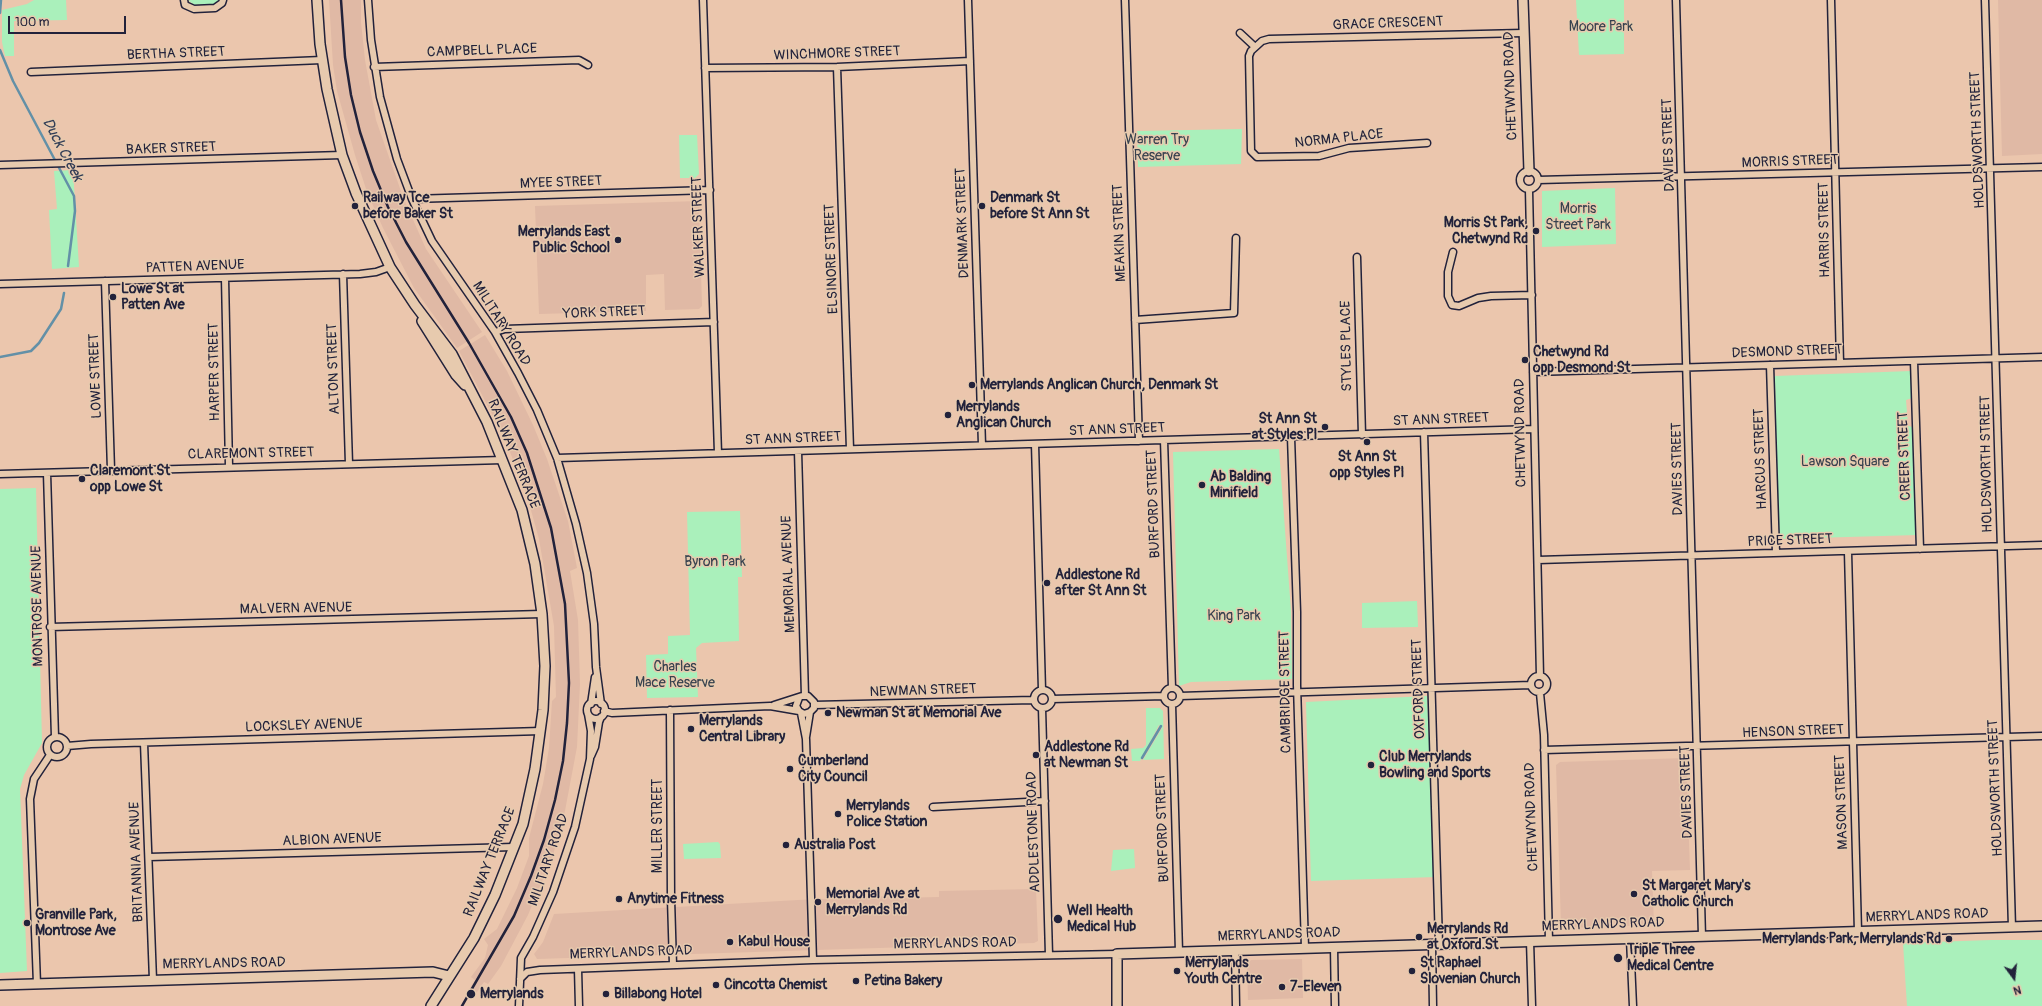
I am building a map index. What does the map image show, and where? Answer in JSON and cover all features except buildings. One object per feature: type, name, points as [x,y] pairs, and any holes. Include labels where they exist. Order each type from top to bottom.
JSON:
[{"type":"main road","name":"RAILWAY TERRACE","points":[[317,0],[322,60],[331,109],[342,155],[365,215],[390,267],[415,305],[452,354],[503,460],[524,517],[535,564],[542,614],[544,666],[541,731],[531,792],[523,824],[495,895],[474,938],[431,1006]]},
{"type":"main road","name":"CHETWYND ROAD","points":[[1523,0],[1529,171]]},
{"type":"main road","name":"MERRYLANDS ROAD","points":[[1117,954],[2042,926]]},
{"type":"main road","points":[[1117,954],[1117,1006]]},
{"type":"main road","name":"MERRYLANDS ROAD","points":[[0,985],[433,972],[449,976]]},
{"type":"street","points":[[184,0],[185,4],[194,9],[215,8],[222,3],[223,0]]},
{"type":"street","name":"MILITARY ROAD","points":[[368,0],[374,67],[387,126],[412,199],[432,241],[495,332],[537,410],[557,458],[576,524],[587,573],[594,624],[596,667],[601,704]]},
{"type":"street","name":"WALKER STREET","points":[[703,0],[718,453]]},
{"type":"street","name":"DENMARK STREET","points":[[968,0],[982,445]]},
{"type":"street","name":"MEAKIN STREET","points":[[1125,0],[1139,441]]},
{"type":"street","name":"DAVIES STREET","points":[[1676,0],[1698,747],[1702,936]]},
{"type":"street","name":"HARRIS STREET","points":[[1831,0],[1840,363]]},
{"type":"street","name":"HOLDSWORTH STREET","points":[[1985,0],[1997,359],[2012,927]]},
{"type":"street","name":"GRACE CRESCENT","points":[[1254,46],[1269,39],[1523,32]]},
{"type":"street","points":[[1240,33],[1254,46]]},
{"type":"street","name":"NORMA PLACE","points":[[1254,46],[1249,56],[1251,151],[1254,156],[1261,158],[1319,156],[1350,148],[1426,143]]},
{"type":"street","name":"BERTHA STREET","points":[[31,72],[322,60]]},
{"type":"street","name":"CAMPBELL PLACE","points":[[374,67],[579,60],[588,65]]},
{"type":"street","name":"WINCHMORE STREET","points":[[705,68],[837,67],[970,61]]},
{"type":"street","name":"ELSINORE STREET","points":[[837,67],[850,449]]},
{"type":"street","name":"BAKER STREET","points":[[0,165],[342,155]]},
{"type":"street","name":"MORRIS STREET","points":[[1538,180],[2042,167]]},
{"type":"street","points":[[1529,171],[1536,175],[1538,180],[1534,188],[1529,190],[1523,188],[1520,179],[1523,173],[1529,171]]},
{"type":"street","name":"MYEE STREET","points":[[412,199],[710,190]]},
{"type":"street","name":"CHETWYND ROAD","points":[[1529,190],[1540,676]]},
{"type":"street","points":[[1135,320],[1234,313],[1236,238]]},
{"type":"street","points":[[1453,252],[1448,272],[1447,285],[1448,296],[1452,305],[1459,306],[1478,298],[1491,296],[1532,295]]},
{"type":"street","name":"STYLES PLACE","points":[[1357,257],[1362,435]]},
{"type":"street","name":"PATTEN AVENUE","points":[[0,284],[343,274],[376,272],[390,267]]},
{"type":"street","name":"ALTON STREET","points":[[343,274],[349,464]]},
{"type":"street","name":"HARPER STREET","points":[[225,278],[229,466]]},
{"type":"street","name":"LOWE STREET","points":[[105,282],[111,470]]},
{"type":"street","name":"YORK STREET","points":[[495,332],[505,329],[714,322]]},
{"type":"street","name":"DESMOND STREET","points":[[1534,372],[2042,357]]},
{"type":"street","name":"CREER STREET","points":[[1914,361],[1920,550]]},
{"type":"street","name":"HARCUS STREET","points":[[1770,365],[1776,553]]},
{"type":"street","name":"ST ANN STREET","points":[[557,458],[1534,430]]},
{"type":"street","name":"OXFORD STREET","points":[[1424,432],[1431,687],[1435,944],[1433,1006]]},
{"type":"street","name":"CAMBRIDGE STREET","points":[[1291,437],[1297,612],[1305,948]]},
{"type":"street","name":"BURFORD STREET","points":[[1164,440],[1172,688]]},
{"type":"street","points":[[1035,444],[1042,690]]},
{"type":"street","name":"MEMORIAL AVENUE","points":[[798,451],[802,697]]},
{"type":"street","name":"CLAREMONT STREET","points":[[0,474],[229,466],[503,460]]},
{"type":"street","name":"MONTROSE AVENUE","points":[[47,473],[50,627],[55,737]]},
{"type":"street","name":"PRICE STREET","points":[[1538,560],[1920,550],[2042,545]]},
{"type":"street","name":"MASON STREET","points":[[1848,552],[1858,932]]},
{"type":"street","name":"MALVERN AVENUE","points":[[50,627],[542,614]]},
{"type":"street","name":"MILITARY ROAD","points":[[590,704],[596,667]]},
{"type":"street","points":[[1540,676],[1547,680],[1548,686],[1540,693],[1535,691],[1531,685],[1534,678],[1540,676]]},
{"type":"street","points":[[1180,696],[1531,685]]},
{"type":"street","points":[[1164,696],[1165,691],[1172,688],[1177,689],[1180,696]]},
{"type":"street","points":[[1042,690],[1048,692],[1052,699],[1048,707],[1042,708],[1037,707],[1033,700],[1037,692],[1042,690]]},
{"type":"street","name":"CHETWYND ROAD","points":[[1540,693],[1544,750],[1549,941]]},
{"type":"street","points":[[1164,696],[1166,700],[1172,704],[1179,700],[1180,696]]},
{"type":"street","points":[[1052,699],[1164,696]]},
{"type":"street","points":[[802,697],[796,706],[800,712],[806,738]]},
{"type":"street","points":[[603,714],[601,704],[596,702],[590,704],[588,714],[595,719],[603,714],[612,712],[770,706],[802,697],[811,697],[814,705],[810,712],[806,738],[813,960]]},
{"type":"street","name":"NEWMAN STREET","points":[[814,705],[1033,700]]},
{"type":"street","name":"BURFORD STREET","points":[[1172,704],[1179,952]]},
{"type":"street","points":[[770,706],[800,712],[810,712]]},
{"type":"street","name":"ADDLESTONE ROAD","points":[[1042,708],[1050,955]]},
{"type":"street","name":"MILLER STREET","points":[[670,710],[673,965]]},
{"type":"street","name":"MILITARY ROAD","points":[[588,714],[591,731],[590,759]]},
{"type":"street","name":"MILITARY ROAD","points":[[520,979],[519,965],[523,953],[533,936],[553,892],[568,852],[590,759],[595,747],[598,722],[603,714]]},
{"type":"street","name":"LOCKSLEY AVENUE","points":[[67,746],[541,731]]},
{"type":"street","name":"HENSON STREET","points":[[1544,750],[1698,747],[2042,736]]},
{"type":"street","points":[[55,737],[61,738],[67,746],[65,753],[60,757],[50,755],[47,750],[47,744],[55,737]]},
{"type":"street","name":"BRITANNIA AVENUE","points":[[144,743],[153,980]]},
{"type":"street","points":[[37,984],[30,799],[34,779],[50,755]]},
{"type":"street","points":[[933,807],[1045,800]]},
{"type":"street","name":"ALBION AVENUE","points":[[149,857],[514,847]]},
{"type":"street","points":[[1630,939],[1632,1006]]},
{"type":"street","points":[[1530,941],[1532,1006]]},
{"type":"street","points":[[1334,947],[1335,1006]]},
{"type":"street","points":[[1235,950],[1236,1006]]},
{"type":"street","name":"MERRYLANDS ROAD","points":[[520,979],[527,972],[533,970],[813,960],[1117,954]]},
{"type":"street","points":[[578,969],[580,1006]]},
{"type":"street","points":[[519,1006],[520,979]]},
{"type":"shaded area","points":[[329,0],[361,0],[361,22],[365,60],[376,120],[403,197],[426,249],[482,332],[457,348],[414,288],[383,228],[367,192],[337,91],[333,65]]},
{"type":"shaded area","points":[[1998,0],[2042,0],[2042,154],[2002,156]]},
{"type":"shaded area","name":"Merrylands East Public School","points":[[699,201],[702,306],[699,309],[665,310],[664,274],[646,275],[646,311],[539,314],[535,206]]},
{"type":"shaded area","points":[[485,335],[507,371],[533,425],[547,459],[568,521],[577,568],[570,571],[578,620],[580,684],[577,747],[564,816],[553,855],[528,915],[501,966],[488,984],[484,982],[475,995],[468,991],[475,980],[471,977],[485,958],[488,945],[484,939],[497,929],[517,888],[529,856],[529,838],[543,784],[549,748],[552,701],[556,697],[554,626],[539,539],[527,496],[505,439],[459,351]]},
{"type":"shaded area","points":[[1686,758],[1690,870],[1652,871],[1654,925],[1564,928],[1561,925],[1556,765],[1560,762]]},
{"type":"shaded area","points":[[1036,889],[1038,941],[1034,943],[537,959],[534,954],[543,942],[554,914],[798,900],[893,896],[893,898],[939,897],[939,891]]},
{"type":"shaded area","points":[[1302,959],[1303,998],[1248,1000],[1247,964],[1251,960]]},
{"type":"green space","points":[[34,0],[66,0],[67,20],[14,21],[14,56],[5,56],[2,42],[2,10],[27,4]]},
{"type":"green space","points":[[188,0],[219,0],[216,4],[194,5]]},
{"type":"green space","name":"Moore Park","points":[[1576,0],[1624,0],[1624,54],[1579,55]]},
{"type":"green space","name":"Warren Try Reserve","points":[[1242,129],[1241,164],[1138,167],[1137,131]]},
{"type":"green space","points":[[679,135],[697,135],[699,174],[695,178],[680,178]]},
{"type":"green space","points":[[73,170],[79,267],[52,269],[49,210],[57,209],[54,171]]},
{"type":"green space","name":"Morris Street Park","points":[[1615,188],[1616,244],[1542,247],[1542,191]]},
{"type":"green space","name":"Lawson Square","points":[[1911,371],[1912,398],[1906,400],[1908,426],[1913,427],[1917,535],[1778,539],[1775,376]]},
{"type":"green space","name":"King Park","points":[[1279,449],[1291,611],[1292,679],[1191,682],[1179,686],[1173,452]]},
{"type":"green space","points":[[36,488],[42,743],[24,775],[20,789],[27,971],[0,973],[0,489]]},
{"type":"green space","name":"Byron Park","points":[[740,511],[742,577],[738,577],[739,641],[702,643],[696,648],[698,697],[647,698],[646,655],[668,654],[668,636],[690,635],[687,512]]},
{"type":"green space","points":[[1417,601],[1418,627],[1362,628],[1362,603]]},
{"type":"green space","points":[[1427,696],[1436,877],[1311,881],[1306,702]]},
{"type":"green space","points":[[1146,708],[1160,708],[1163,711],[1164,759],[1143,760],[1162,728],[1159,725],[1140,761],[1132,761],[1131,749],[1143,748],[1146,745]]},
{"type":"green space","points":[[718,842],[720,844],[721,858],[684,859],[683,844]]},
{"type":"green space","points":[[1134,849],[1135,868],[1111,871],[1113,850]]},
{"type":"green space","points":[[2042,940],[2042,1006],[1907,1006],[1903,943]]},
{"type":"waterway","name":"Duck Creek","points":[[0,13],[1,0]]},
{"type":"waterway","name":"Duck Creek","points":[[0,50],[13,81],[74,196],[75,211],[68,266]]},
{"type":"waterway","name":"Duck Creek","points":[[0,357],[31,351],[39,343],[61,309],[64,293]]},
{"type":"waterway","points":[[1142,758],[1161,726]]},
{"type":"railway","points":[[341,0],[345,57],[351,95],[360,132],[373,171],[388,207],[406,242],[469,343],[511,417],[527,453],[551,528],[565,604],[569,683],[567,723],[563,761],[555,800],[544,840],[514,916],[462,1006]]},
{"type":"place","name":"Railway Tce before Baker St","points":[[355,206]]},
{"type":"place","name":"Denmark St before St Ann St","points":[[982,206]]},
{"type":"place","name":"Morris St Park, Chetwynd Rd","points":[[1536,231]]},
{"type":"place","name":"Merrylands East Public School","points":[[618,240]]},
{"type":"place","name":"Lowe St at Patten Ave","points":[[113,297]]},
{"type":"place","name":"Chetwynd Rd opp Desmond St","points":[[1525,360]]},
{"type":"place","name":"Merrylands Anglican Church, Denmark St","points":[[972,385]]},
{"type":"place","name":"Merrylands Anglican Church","points":[[948,415]]},
{"type":"place","name":"St Ann St at Styles Pl","points":[[1325,427]]},
{"type":"place","name":"St Ann St opp Styles Pl","points":[[1367,442]]},
{"type":"place","name":"Claremont St opp Lowe St","points":[[82,479]]},
{"type":"place","name":"Ab Balding Minifield","points":[[1202,485]]},
{"type":"place","name":"Addlestone Rd after St Ann St","points":[[1047,583]]},
{"type":"place","name":"Newman St at Memorial Ave","points":[[828,713]]},
{"type":"place","name":"Merrylands Central Library","points":[[691,729]]},
{"type":"place","name":"Addlestone Rd at Newman St","points":[[1036,755]]},
{"type":"place","name":"Club Merrylands Bowling and Sports","points":[[1371,765]]},
{"type":"place","name":"Cumberland City Council","points":[[790,769]]},
{"type":"place","name":"Merrylands Police Station","points":[[838,814]]},
{"type":"place","name":"Australia Post","points":[[786,845]]},
{"type":"place","name":"St Margaret Mary's Catholic Church","points":[[1634,894]]},
{"type":"place","name":"Anytime Fitness","points":[[619,899]]},
{"type":"place","name":"Memorial Ave at Merrylands Rd","points":[[818,902]]},
{"type":"place","name":"Well Health Medical Hub","points":[[1058,919]]},
{"type":"place","name":"Granville Park, Montrose Ave","points":[[27,923]]},
{"type":"place","name":"Merrylands Rd at Oxford St","points":[[1419,937]]},
{"type":"place","name":"Merrylands Park, Merrylands Rd","points":[[1949,939]]},
{"type":"place","name":"Kabul House","points":[[730,942]]},
{"type":"place","name":"Triple Three Medical Centre","points":[[1618,958]]},
{"type":"place","name":"Merrylands Youth Centre","points":[[1177,971]]},
{"type":"place","name":"St Raphael Slovenian Church","points":[[1412,971]]},
{"type":"place","name":"Petina Bakery","points":[[856,981]]},
{"type":"place","name":"Cincotta Chemist","points":[[716,985]]},
{"type":"place","name":"7-Eleven","points":[[1282,987]]},
{"type":"place","name":"Merrylands","points":[[471,994]]},
{"type":"place","name":"Billabong Hotel","points":[[606,994]]},
{"type":"park label","name":"Charles Mace Reserve","points":[[675,676]]}]
